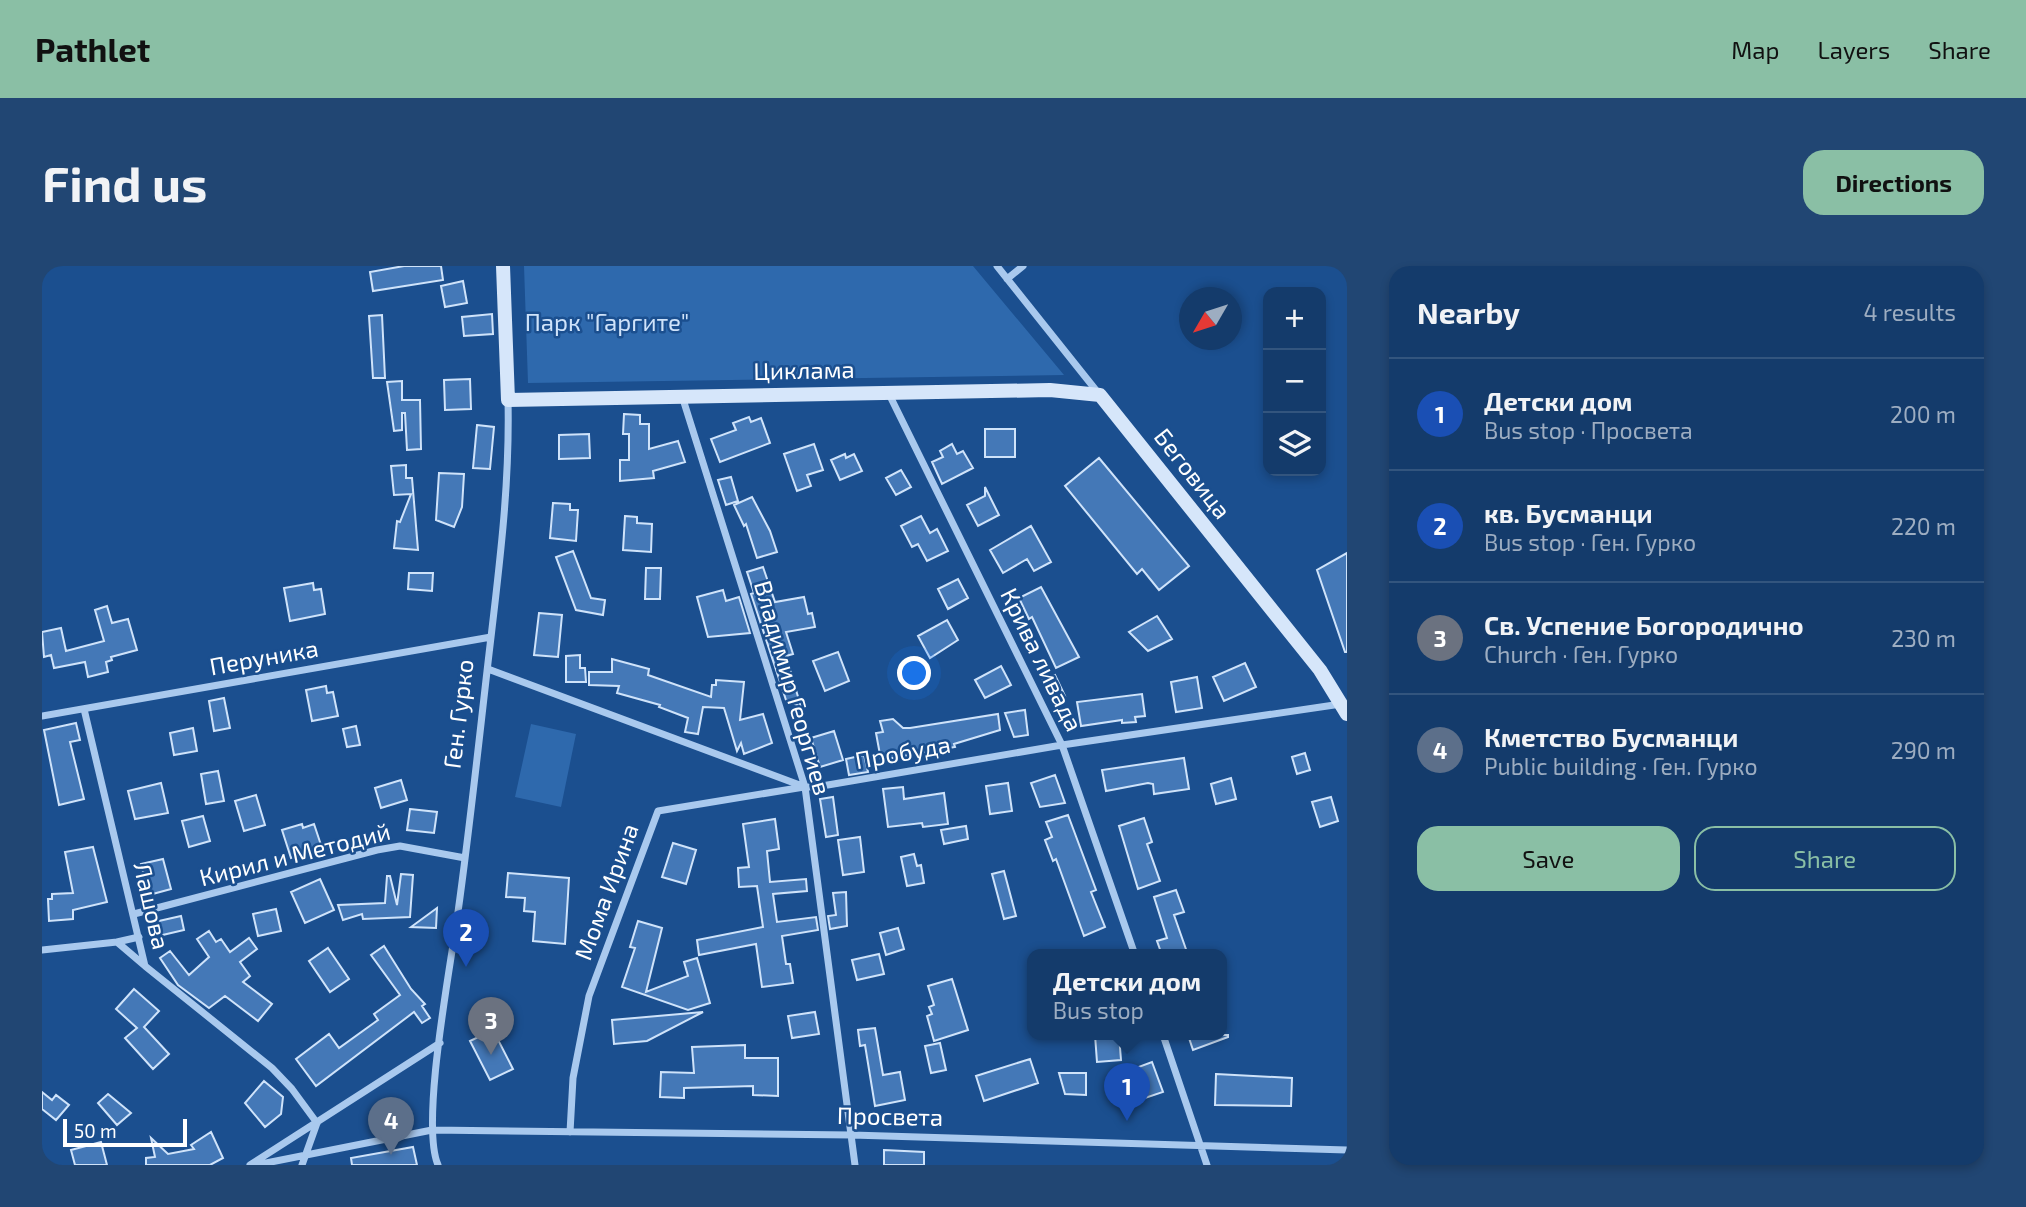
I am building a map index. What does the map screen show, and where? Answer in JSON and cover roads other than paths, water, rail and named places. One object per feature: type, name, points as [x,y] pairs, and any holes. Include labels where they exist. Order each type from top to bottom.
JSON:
[{"type":"street","name":"Ген. Гурко","points":[[438,1165],[432,1147],[432,1130],[440,1043],[488,668],[508,469],[503,266]]},
{"type":"street","name":"Беговица","points":[[997,266],[1320,670],[1345,709]]},
{"type":"street","points":[[1007,279],[1023,266]]},
{"type":"street","name":"Циклама","points":[[508,400],[1050,390],[1100,395]]},
{"type":"street","name":"Крива ливада","points":[[888,392],[1062,745],[1133,949]]},
{"type":"street","name":"Владимир Георгиев","points":[[682,395],[805,787],[855,1165]]},
{"type":"street","name":"Перуника","points":[[42,716],[491,637]]},
{"type":"street","name":"Пробуда","points":[[488,668],[805,787],[816,788],[1062,745],[1345,709]]},
{"type":"street","name":"Лашова","points":[[84,709],[145,966],[272,1068],[292,1089],[317,1123]]},
{"type":"street","name":"Мома Ирина","points":[[570,1132],[573,1078],[589,996],[657,811],[805,787]]},
{"type":"street","name":"Кирил и Методий","points":[[134,914],[400,846],[465,858]]},
{"type":"street","points":[[42,950],[139,937]]},
{"type":"street","points":[[117,942],[145,966]]},
{"type":"street","points":[[1165,1040],[1207,1165]]},
{"type":"street","points":[[250,1165],[440,1043]]},
{"type":"street","points":[[302,1165],[317,1123]]},
{"type":"street","name":"Просвета","points":[[256,1165],[432,1130],[852,1135],[1347,1150]]},
{"type":"place","name":"кв. Бусманци","points":[[466,967]]},
{"type":"place","name":"Св. Успение Богородично","points":[[491,1055]]},
{"type":"place","name":"Детски дом","points":[[1127,1121]]},
{"type":"place","name":"Кметство Бусманци","points":[[391,1155]]},
{"type":"park label","name":"Парк \"Гаргите\"","points":[[607,323]]}]
